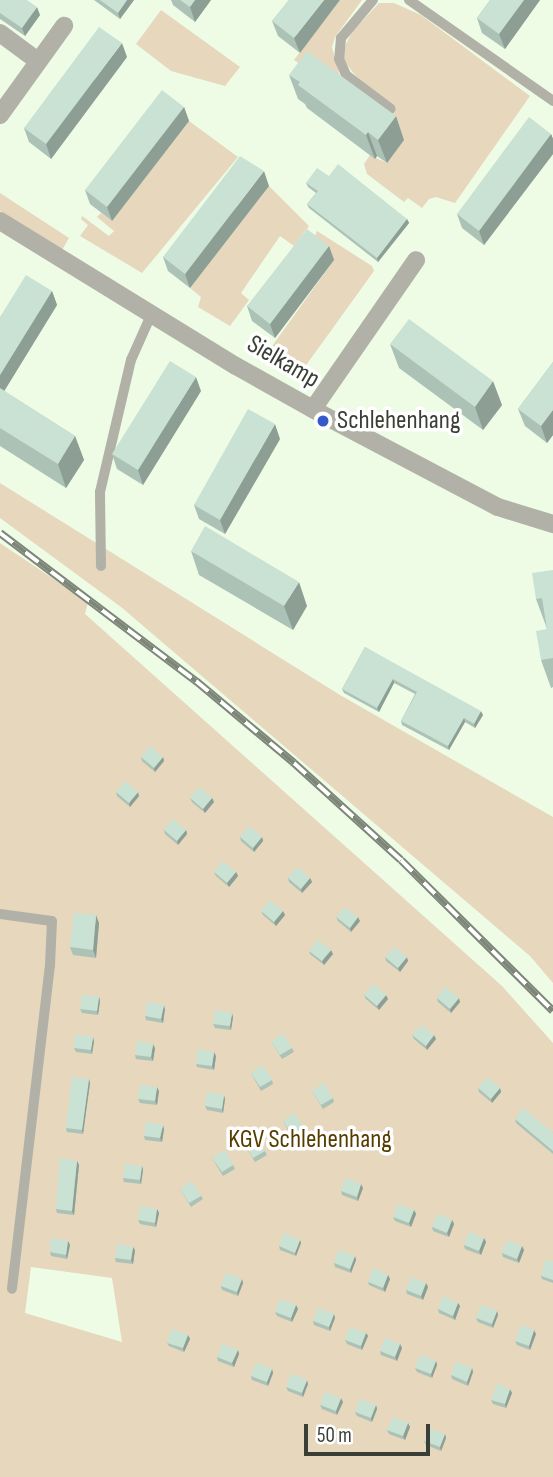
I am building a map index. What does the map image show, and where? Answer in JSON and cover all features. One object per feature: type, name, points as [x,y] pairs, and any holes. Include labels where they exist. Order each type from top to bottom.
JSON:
[{"type":"street","points":[[0,115],[64,26]]},
{"type":"street","points":[[0,33],[38,61]]},
{"type":"street","name":"Sielkamp","points":[[0,221],[313,409],[476,496],[523,516],[553,524]]},
{"type":"street","points":[[313,409],[416,260]]},
{"type":"lane","points":[[373,0],[341,38],[339,59],[346,75],[391,109]]},
{"type":"lane","points":[[409,0],[553,101]]},
{"type":"lane","points":[[101,566],[100,492],[131,360],[151,314]]},
{"type":"lane","points":[[0,914],[52,921],[50,965],[12,1289]]},
{"type":"green space","points":[[340,0],[362,0],[335,37],[332,47],[340,77],[391,114],[396,107],[356,76],[344,61],[344,48],[352,32],[379,3],[394,3],[421,15],[530,96],[455,203],[436,197],[429,199],[422,208],[408,198],[404,202],[367,174],[364,164],[370,155],[387,163],[404,140],[294,60]]},
{"type":"green space","points":[[161,10],[240,67],[225,86],[171,71],[136,44]]},
{"type":"green space","points":[[189,121],[238,157],[142,273],[80,236],[88,225],[81,219],[82,216],[109,236],[114,231],[97,217],[101,213],[112,221]]},
{"type":"green space","points":[[269,186],[309,226],[294,246],[280,236],[241,293],[249,300],[230,326],[198,307],[201,297],[190,288]]},
{"type":"green space","points":[[0,193],[69,238],[62,250],[0,211]]},
{"type":"green space","points":[[317,231],[372,266],[374,271],[304,368],[299,368],[270,349],[334,260],[312,243]]},
{"type":"green space","points":[[0,483],[340,695],[553,817],[553,983],[530,956],[121,607],[0,518]]},
{"type":"green space","name":"KGV Schlehenhang","points":[[0,543],[88,602],[85,614],[502,986],[553,1043],[553,1477],[0,1477]],"holes":[[[31,1267],[112,1278],[122,1342],[25,1313]]]},
{"type":"building","points":[[0,0],[27,0],[37,7],[22,28],[0,13]]},
{"type":"building","points":[[100,0],[127,0],[118,13]]},
{"type":"building","points":[[180,0],[195,0],[190,7]]},
{"type":"building","points":[[289,0],[324,0],[294,38],[272,21]]},
{"type":"building","points":[[490,0],[524,0],[499,34],[477,18]]},
{"type":"building","points":[[99,27],[122,43],[46,144],[24,128]]},
{"type":"building","points":[[307,51],[396,116],[378,140],[368,132],[366,135],[298,85],[300,82],[289,75]]},
{"type":"building","points":[[162,90],[184,107],[107,207],[85,190]]},
{"type":"building","points":[[529,117],[551,134],[479,231],[457,214]]},
{"type":"building","points":[[240,156],[264,171],[185,274],[163,257]]},
{"type":"building","points":[[338,164],[407,219],[377,258],[307,204],[318,191],[306,183],[317,168],[329,176]]},
{"type":"building","points":[[307,229],[329,246],[270,324],[247,306]]},
{"type":"building","points":[[26,275],[52,291],[0,375],[0,317]]},
{"type":"building","points":[[409,319],[493,381],[475,407],[390,344]]},
{"type":"building","points":[[170,361],[196,377],[138,470],[112,454]]},
{"type":"building","points":[[553,362],[553,410],[541,426],[518,409]]},
{"type":"building","points":[[0,388],[75,436],[58,464],[0,428]]},
{"type":"building","points":[[248,409],[275,424],[220,520],[194,505]]},
{"type":"building","points":[[205,526],[299,582],[284,606],[191,551]]},
{"type":"building","points":[[553,570],[553,658],[541,660],[536,631],[547,629],[542,598],[536,599],[532,573]]},
{"type":"building","points":[[365,647],[481,711],[474,724],[464,718],[448,746],[401,721],[417,692],[393,679],[377,708],[342,689]]},
{"type":"building","points":[[150,746],[163,757],[154,768],[141,757]]},
{"type":"building","points":[[125,781],[138,792],[129,803],[116,792]]},
{"type":"building","points":[[199,787],[212,798],[203,809],[190,798]]},
{"type":"building","points":[[173,819],[186,830],[177,841],[164,830]]},
{"type":"building","points":[[249,826],[262,837],[253,848],[240,837]]},
{"type":"building","points":[[223,861],[236,872],[227,883],[214,872]]},
{"type":"building","points":[[297,867],[310,878],[301,889],[288,878]]},
{"type":"building","points":[[270,900],[283,911],[274,922],[261,911]]},
{"type":"building","points":[[345,907],[358,917],[350,928],[336,917]]},
{"type":"building","points":[[74,913],[96,915],[93,950],[70,947]]},
{"type":"building","points":[[318,940],[331,950],[322,961],[309,951]]},
{"type":"building","points":[[394,947],[407,957],[398,968],[385,957]]},
{"type":"building","points":[[373,984],[386,995],[377,1006],[364,995]]},
{"type":"building","points":[[445,987],[459,998],[450,1009],[437,998]]},
{"type":"building","points":[[82,995],[99,997],[97,1011],[80,1009]]},
{"type":"building","points":[[147,1002],[164,1005],[161,1019],[145,1016]]},
{"type":"building","points":[[215,1010],[232,1013],[230,1026],[213,1024]]},
{"type":"building","points":[[421,1025],[434,1035],[426,1046],[412,1035]]},
{"type":"building","points":[[76,1034],[93,1037],[91,1050],[74,1048]]},
{"type":"building","points":[[283,1034],[292,1048],[280,1055],[271,1041]]},
{"type":"building","points":[[137,1041],[153,1044],[151,1057],[135,1055]]},
{"type":"building","points":[[198,1049],[214,1052],[212,1066],[196,1064]]},
{"type":"building","points":[[263,1065],[272,1080],[260,1087],[251,1073]]},
{"type":"building","points":[[72,1077],[89,1079],[82,1130],[66,1128]]},
{"type":"building","points":[[487,1077],[500,1088],[491,1099],[478,1088]]},
{"type":"building","points":[[324,1083],[333,1098],[321,1105],[312,1091]]},
{"type":"building","points":[[140,1085],[157,1087],[155,1101],[138,1099]]},
{"type":"building","points":[[207,1092],[224,1095],[222,1109],[205,1106]]},
{"type":"building","points":[[523,1108],[553,1133],[553,1151],[515,1119]]},
{"type":"building","points":[[295,1113],[303,1128],[292,1135],[283,1121]]},
{"type":"building","points":[[146,1122],[163,1125],[160,1138],[144,1136]]},
{"type":"building","points":[[256,1136],[265,1151],[253,1158],[244,1144]]},
{"type":"building","points":[[225,1150],[233,1165],[222,1172],[212,1158]]},
{"type":"building","points":[[60,1158],[77,1161],[72,1211],[56,1209]]},
{"type":"building","points":[[125,1164],[142,1166],[140,1180],[123,1178]]},
{"type":"building","points":[[345,1178],[361,1184],[357,1197],[341,1191]]},
{"type":"building","points":[[192,1181],[201,1196],[189,1203],[180,1189]]},
{"type":"building","points":[[398,1204],[414,1210],[409,1223],[393,1217]]},
{"type":"building","points":[[140,1206],[157,1209],[155,1223],[138,1220]]},
{"type":"building","points":[[437,1214],[452,1220],[447,1233],[432,1227]]},
{"type":"building","points":[[469,1232],[484,1238],[479,1251],[464,1245]]},
{"type":"building","points":[[284,1233],[300,1240],[295,1253],[279,1246]]},
{"type":"building","points":[[51,1238],[68,1241],[66,1255],[50,1252]]},
{"type":"building","points":[[507,1240],[522,1246],[517,1259],[502,1253]]},
{"type":"building","points":[[117,1244],[133,1247],[131,1260],[115,1258]]},
{"type":"building","points":[[339,1250],[355,1256],[350,1269],[334,1263]]},
{"type":"building","points":[[546,1259],[553,1262],[553,1280],[541,1276]]},
{"type":"building","points":[[373,1268],[388,1275],[383,1288],[368,1282]]},
{"type":"building","points":[[226,1273],[242,1279],[237,1292],[221,1286]]},
{"type":"building","points":[[411,1277],[426,1283],[421,1296],[406,1290]]},
{"type":"building","points":[[443,1296],[458,1303],[453,1316],[438,1309]]},
{"type":"building","points":[[280,1299],[296,1305],[291,1318],[275,1312]]},
{"type":"building","points":[[481,1305],[497,1311],[492,1324],[476,1318]]},
{"type":"building","points":[[318,1308],[334,1314],[329,1327],[313,1321]]},
{"type":"building","points":[[521,1325],[534,1330],[529,1346],[515,1341]]},
{"type":"building","points":[[350,1327],[366,1333],[361,1346],[345,1340]]},
{"type":"building","points":[[172,1329],[188,1335],[183,1348],[167,1343]]},
{"type":"building","points":[[385,1338],[400,1344],[395,1357],[380,1351]]},
{"type":"building","points":[[222,1344],[238,1350],[232,1363],[217,1357]]},
{"type":"building","points":[[420,1355],[436,1361],[431,1374],[415,1368]]},
{"type":"building","points":[[456,1362],[472,1368],[467,1382],[451,1375]]},
{"type":"building","points":[[256,1363],[272,1369],[267,1382],[251,1376]]},
{"type":"building","points":[[291,1374],[307,1380],[302,1393],[286,1387]]},
{"type":"building","points":[[497,1384],[510,1389],[505,1404],[491,1400]]},
{"type":"building","points":[[325,1392],[341,1398],[336,1411],[320,1405]]},
{"type":"building","points":[[360,1399],[376,1405],[371,1418],[355,1412]]},
{"type":"building","points":[[393,1417],[408,1423],[403,1436],[387,1430]]},
{"type":"building","points":[[429,1428],[445,1434],[440,1447],[424,1441]]},
{"type":"railway","points":[[0,533],[196,681],[294,763],[401,860],[553,1011]]},
{"type":"place","name":"Schlehenhang","points":[[323,421]]}]
